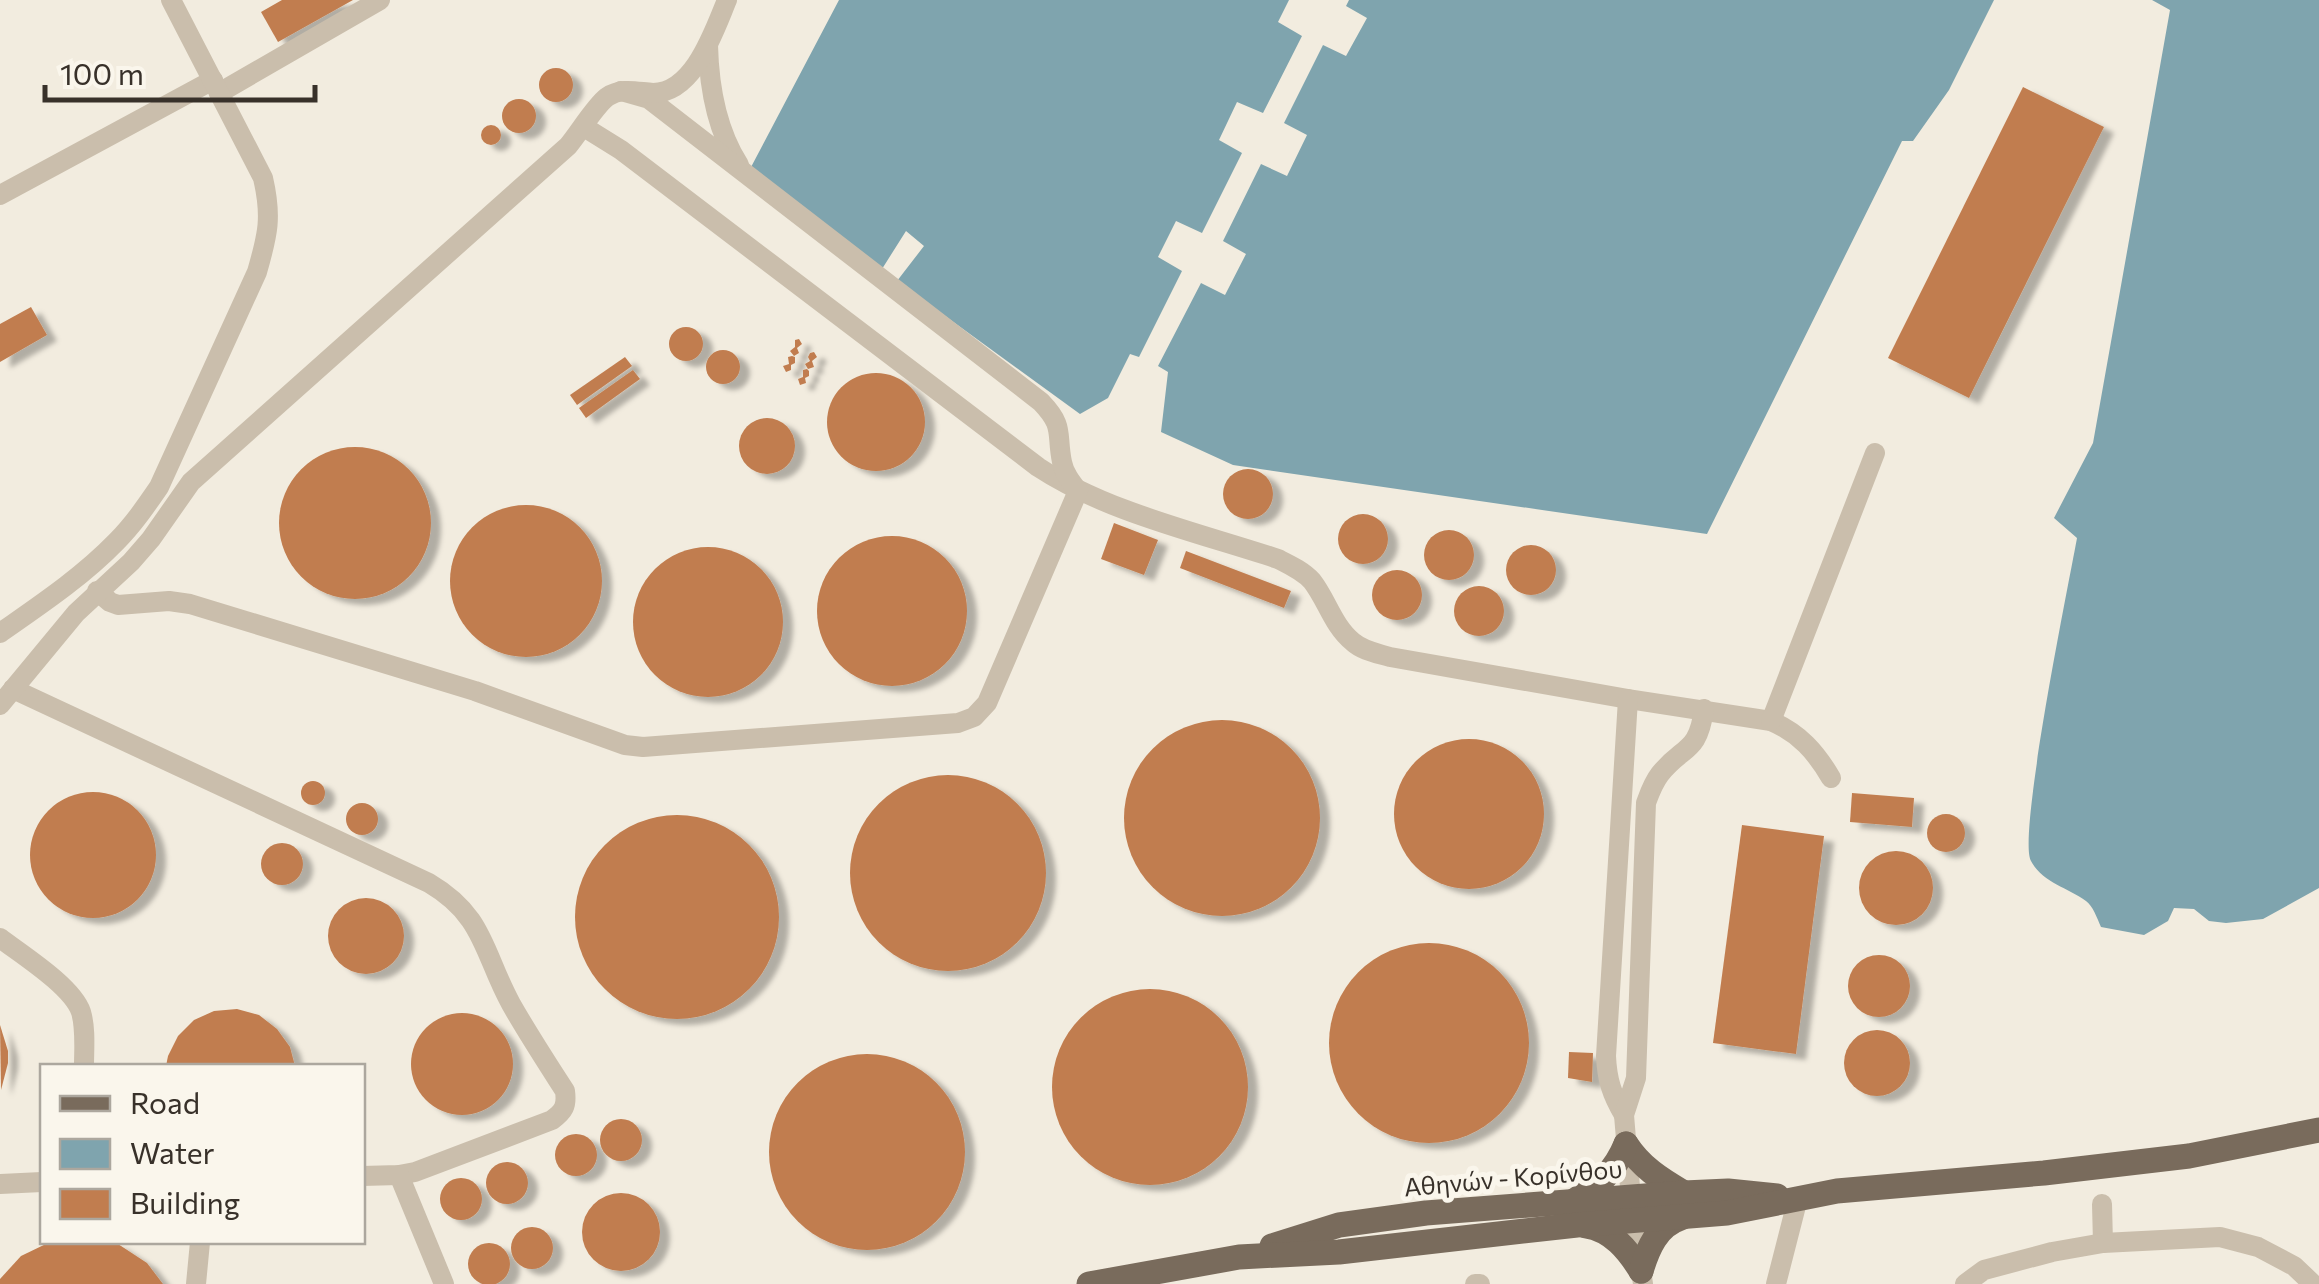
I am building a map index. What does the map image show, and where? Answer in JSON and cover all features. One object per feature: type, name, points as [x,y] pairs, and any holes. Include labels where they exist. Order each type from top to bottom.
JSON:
[{"type":"main road","name":"Αθηνών - Κορίνθου","points":[[1089,1284],[1238,1257],[1339,1225],[1426,1213],[1574,1213],[1684,1205],[1727,1214],[1837,1190],[2189,1156],[2319,1130]]},
{"type":"main road","points":[[1626,1144],[1636,1159],[1684,1205],[1646,1252],[1642,1278]]},
{"type":"main road","points":[[1626,1144],[1609,1176],[1574,1213],[1616,1239],[1630,1253],[1642,1278]]},
{"type":"street","points":[[0,633],[82,574],[132,525],[159,486],[257,272],[267,239],[270,208],[263,178],[170,0]]},
{"type":"street","points":[[0,195],[380,0]]},
{"type":"street","points":[[365,1176],[415,1172],[552,1120],[567,1103],[565,1092],[508,999],[468,914],[449,895],[429,883],[6,697],[58,633],[151,540],[200,473],[568,146],[604,99],[621,91],[657,93],[684,80],[708,43],[728,0]]},
{"type":"street","points":[[708,43],[715,108],[735,159],[752,180]]},
{"type":"street","points":[[621,91],[649,100],[1042,402],[1054,414],[1062,464],[1078,491]]},
{"type":"street","points":[[584,127],[622,150],[1038,467],[1078,491],[1296,568],[1312,582],[1352,641],[1368,651],[1771,721],[1786,727],[1814,751],[1831,778]]},
{"type":"street","points":[[1771,721],[1875,453]]},
{"type":"street","points":[[97,592],[118,605],[169,601],[190,604],[475,691],[625,745],[643,747],[958,723],[974,718],[986,702],[1078,491]]},
{"type":"street","points":[[132,525],[151,540]]},
{"type":"street","points":[[1624,1115],[1613,1097],[1606,1056],[1628,699]]},
{"type":"street","points":[[1642,1278],[1624,1115],[1636,1078],[1646,803],[1662,771],[1692,747],[1704,709]]},
{"type":"street","points":[[0,938],[62,987],[79,1007],[84,1024],[84,1064]]},
{"type":"street","points":[[399,1175],[444,1284]]},
{"type":"street","points":[[0,1184],[40,1182]]},
{"type":"street","points":[[1776,1284],[1798,1198]]},
{"type":"street","points":[[2102,1204],[2104,1243]]},
{"type":"street","points":[[1965,1284],[1984,1270],[2052,1252],[2104,1243],[2220,1238],[2258,1247],[2294,1266],[2313,1284]]},
{"type":"street","points":[[196,1284],[200,1244]]},
{"type":"water","points":[[839,0],[1289,0],[1278,22],[1302,36],[1263,113],[1237,102],[1219,140],[1242,153],[1202,233],[1176,221],[1158,257],[1182,271],[1139,357],[1130,354],[1108,398],[1080,414],[897,281],[924,246],[906,231],[882,269],[750,169]]},
{"type":"water","points":[[1349,0],[1994,0],[1949,90],[1913,141],[1902,141],[1707,534],[1233,465],[1161,432],[1168,372],[1158,366],[1201,283],[1225,295],[1246,254],[1223,241],[1261,164],[1287,176],[1307,135],[1284,123],[1323,45],[1346,56],[1367,18],[1346,6]]},
{"type":"water","points":[[2152,0],[2319,0],[2319,888],[2263,919],[2209,921],[2194,909],[2174,908],[2168,921],[2144,935],[2101,927],[2088,903],[2036,868],[2031,861],[2029,842],[2037,760],[2077,538],[2054,518],[2093,443],[2170,10]]},
{"type":"building","points":[[282,0],[353,0],[278,42],[261,12]]},
{"type":"building","points":[[556,68],[568,73],[573,85],[568,97],[556,102],[544,97],[539,85],[544,73]]},
{"type":"building","points":[[2023,87],[2104,127],[1969,398],[1888,358]]},
{"type":"building","points":[[519,99],[531,104],[536,116],[531,128],[519,133],[507,128],[502,116],[507,104]]},
{"type":"building","points":[[491,125],[501,135],[491,145],[481,135]]},
{"type":"building","points":[[31,307],[47,335],[0,362],[0,324]]},
{"type":"building","points":[[686,327],[698,332],[703,344],[698,356],[686,361],[674,356],[669,344],[674,332]]},
{"type":"building","points":[[799,339],[802,344],[794,356],[790,351]]},
{"type":"building","points":[[723,350],[735,355],[740,367],[735,379],[723,384],[711,379],[706,367],[711,355]]},
{"type":"building","points":[[814,352],[814,367],[808,369],[805,364]]},
{"type":"building","points":[[792,356],[795,363],[786,372],[783,366],[789,364],[788,357]]},
{"type":"building","points":[[625,357],[632,366],[577,405],[570,395]]},
{"type":"building","points":[[807,369],[806,383],[800,385],[798,379]]},
{"type":"building","points":[[633,370],[640,379],[586,418],[579,408]]},
{"type":"building","points":[[866,373],[886,373],[911,387],[922,403],[922,441],[911,457],[886,471],[866,471],[849,463],[835,449],[827,432],[827,412],[835,395],[849,381]]},
{"type":"building","points":[[767,418],[787,426],[795,446],[787,466],[767,474],[747,466],[739,446],[747,426]]},
{"type":"building","points":[[355,447],[384,453],[409,469],[425,494],[431,523],[425,552],[409,577],[384,593],[355,599],[326,593],[301,577],[285,552],[279,523],[285,494],[301,469],[326,453]]},
{"type":"building","points":[[1248,469],[1265,477],[1273,494],[1265,511],[1248,519],[1231,511],[1223,494],[1231,477]]},
{"type":"building","points":[[526,505],[555,511],[579,528],[596,552],[602,581],[596,610],[579,634],[555,651],[526,657],[497,651],[473,634],[456,610],[450,581],[456,552],[473,528],[497,511]]},
{"type":"building","points":[[1363,514],[1380,522],[1388,539],[1380,556],[1363,564],[1346,556],[1338,539],[1346,522]]},
{"type":"building","points":[[1114,523],[1158,540],[1144,575],[1101,559]]},
{"type":"building","points":[[1449,530],[1466,538],[1474,555],[1466,572],[1449,580],[1432,572],[1424,555],[1432,538]]},
{"type":"building","points":[[892,536],[921,542],[945,558],[961,582],[967,611],[961,640],[945,664],[921,680],[892,686],[863,680],[839,664],[823,640],[817,611],[823,582],[839,558],[863,542]]},
{"type":"building","points":[[1531,545],[1548,553],[1556,570],[1548,587],[1531,595],[1514,587],[1506,570],[1514,553]]},
{"type":"building","points":[[708,547],[737,553],[761,569],[777,593],[783,622],[777,651],[761,675],[737,691],[708,697],[679,691],[655,675],[639,651],[633,622],[639,593],[655,569],[679,553]]},
{"type":"building","points":[[1186,551],[1291,591],[1284,608],[1180,568]]},
{"type":"building","points":[[1397,570],[1414,578],[1422,595],[1414,612],[1397,620],[1380,612],[1372,595],[1380,578]]},
{"type":"building","points":[[1479,586],[1496,594],[1504,611],[1496,628],[1479,636],[1462,628],[1454,611],[1462,594]]},
{"type":"building","points":[[1222,720],[1260,727],[1292,748],[1313,780],[1320,818],[1313,856],[1292,888],[1260,909],[1222,916],[1184,909],[1152,888],[1131,856],[1124,818],[1131,780],[1152,748],[1184,727]]},
{"type":"building","points":[[1469,739],[1498,745],[1522,761],[1538,785],[1544,814],[1538,843],[1522,867],[1498,883],[1469,889],[1440,883],[1416,867],[1400,843],[1394,814],[1400,785],[1416,761],[1440,745]]},
{"type":"building","points":[[948,775],[985,783],[1017,804],[1038,836],[1046,873],[1038,910],[1017,942],[985,963],[948,971],[911,963],[879,942],[858,910],[850,873],[858,836],[879,804],[911,783]]},
{"type":"building","points":[[313,781],[322,784],[322,802],[313,805],[304,802],[301,793],[304,784]]},
{"type":"building","points":[[93,792],[117,797],[138,810],[151,831],[156,855],[151,879],[138,900],[117,913],[93,918],[69,913],[48,900],[35,879],[30,855],[35,831],[48,810],[69,797]]},
{"type":"building","points":[[1852,793],[1914,798],[1912,827],[1850,822]]},
{"type":"building","points":[[362,803],[374,807],[378,819],[374,831],[362,835],[350,831],[346,819],[350,807]]},
{"type":"building","points":[[1946,814],[1960,819],[1965,833],[1960,847],[1946,852],[1932,847],[1927,833],[1932,819]]},
{"type":"building","points":[[677,815],[716,823],[749,845],[771,878],[779,917],[771,956],[749,989],[716,1011],[677,1019],[638,1011],[605,989],[583,956],[575,917],[583,878],[605,845],[638,823]]},
{"type":"building","points":[[1742,825],[1824,836],[1796,1054],[1713,1043]]},
{"type":"building","points":[[282,843],[297,849],[303,864],[297,879],[282,885],[267,879],[261,864],[267,849]]},
{"type":"building","points":[[1896,851],[1922,862],[1933,888],[1922,914],[1896,925],[1870,914],[1859,888],[1870,862]]},
{"type":"building","points":[[366,898],[393,909],[404,936],[393,963],[366,974],[339,963],[328,936],[339,909]]},
{"type":"building","points":[[1429,943],[1467,950],[1500,972],[1522,1005],[1529,1043],[1522,1081],[1500,1114],[1467,1136],[1429,1143],[1391,1136],[1358,1114],[1336,1081],[1329,1043],[1336,1005],[1358,972],[1391,950]]},
{"type":"building","points":[[1879,955],[1901,964],[1910,986],[1901,1008],[1879,1017],[1857,1008],[1848,986],[1857,964]]},
{"type":"building","points":[[1150,989],[1188,996],[1219,1018],[1241,1049],[1248,1087],[1241,1125],[1219,1156],[1188,1178],[1150,1185],[1112,1178],[1081,1156],[1059,1125],[1052,1087],[1059,1049],[1081,1018],[1112,996]]},
{"type":"building","points":[[237,1009],[259,1015],[277,1029],[290,1047],[294,1064],[166,1064],[178,1036],[194,1020],[214,1011]]},
{"type":"building","points":[[462,1013],[481,1017],[498,1028],[509,1045],[513,1064],[509,1083],[498,1100],[481,1111],[462,1115],[443,1111],[426,1100],[415,1083],[411,1064],[415,1045],[426,1028],[443,1017]]},
{"type":"building","points":[[0,1025],[8,1051],[1,1090]]},
{"type":"building","points":[[1877,1030],[1890,1032],[1900,1040],[1908,1050],[1908,1076],[1900,1086],[1890,1094],[1877,1096],[1864,1094],[1854,1086],[1846,1076],[1844,1063],[1846,1050],[1854,1040],[1864,1032]]},
{"type":"building","points":[[1569,1052],[1593,1053],[1592,1082],[1568,1078]]},
{"type":"building","points":[[867,1054],[904,1062],[936,1083],[957,1115],[965,1152],[957,1189],[936,1221],[904,1242],[867,1250],[830,1242],[798,1221],[777,1189],[769,1152],[777,1115],[798,1083],[830,1062]]},
{"type":"building","points":[[621,1119],[636,1125],[642,1140],[636,1155],[621,1161],[606,1155],[600,1140],[606,1125]]},
{"type":"building","points":[[576,1134],[591,1140],[597,1155],[591,1170],[576,1176],[561,1170],[555,1155],[561,1140]]},
{"type":"building","points":[[507,1162],[522,1168],[528,1183],[522,1198],[507,1204],[492,1198],[486,1183],[492,1168]]},
{"type":"building","points":[[461,1178],[476,1184],[482,1199],[476,1214],[461,1220],[446,1214],[440,1199],[446,1184]]},
{"type":"building","points":[[621,1193],[636,1196],[648,1205],[657,1217],[657,1247],[648,1259],[636,1268],[621,1271],[606,1268],[594,1259],[585,1247],[582,1232],[585,1217],[594,1205],[606,1196]]},
{"type":"building","points":[[532,1227],[547,1233],[553,1248],[547,1263],[532,1269],[517,1263],[511,1248],[517,1233]]},
{"type":"building","points":[[489,1243],[504,1249],[510,1264],[504,1279],[489,1285],[474,1279],[468,1264],[474,1249]]},
{"type":"building","points":[[46,1244],[118,1244],[147,1263],[163,1284],[0,1284],[21,1256]]}]
